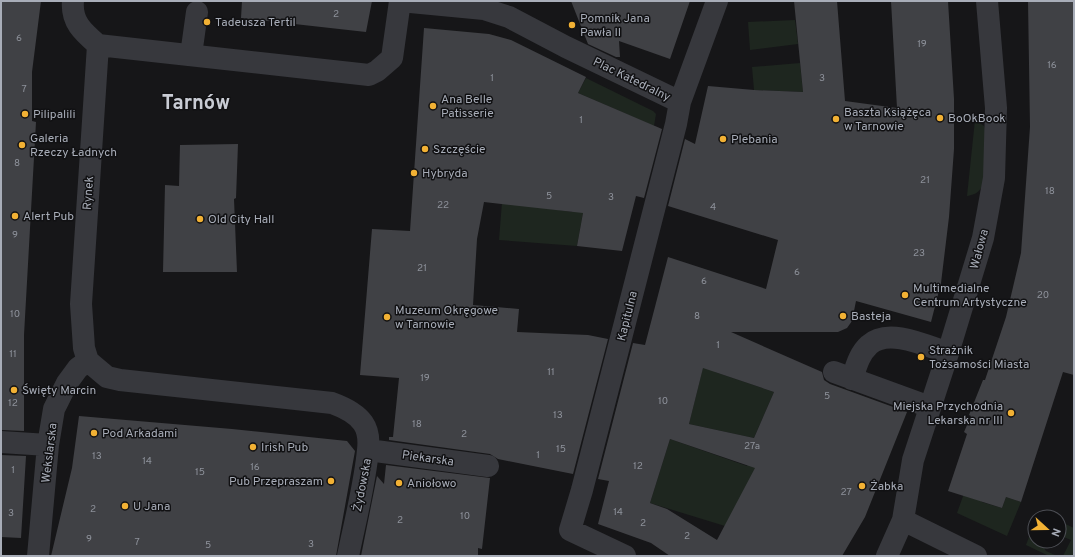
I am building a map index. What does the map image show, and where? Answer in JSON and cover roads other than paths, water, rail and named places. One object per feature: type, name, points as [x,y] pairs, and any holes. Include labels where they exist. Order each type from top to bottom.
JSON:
[{"type":"street","points":[[73,1],[72,11],[80,29],[98,45],[362,75],[377,71],[392,58],[400,1]]},
{"type":"street","name":"Plac Katedralny","points":[[400,1],[484,9],[512,9],[566,47],[680,102],[717,1]]},
{"type":"street","name":"Wałowa","points":[[887,556],[903,520],[907,504],[910,470],[983,238],[994,178],[996,108],[987,1]]},
{"type":"street","points":[[191,55],[197,12]]},
{"type":"street","name":"Rynek","points":[[88,361],[84,348],[81,304],[98,45]]},
{"type":"street","name":"Kapitulna","points":[[625,556],[570,530],[630,304],[676,124],[680,102]]},
{"type":"street","points":[[930,407],[843,375],[868,346],[878,339],[891,336],[948,353]]},
{"type":"street","name":"Żydowska","points":[[88,361],[107,377],[120,380],[332,402],[357,416],[363,423],[367,432],[368,450],[348,556]]},
{"type":"street","name":"Wekslarska","points":[[38,556],[48,446],[54,409],[60,395],[78,368],[88,361]]},
{"type":"street","points":[[1,442],[48,446]]},
{"type":"street","name":"Piekarska","points":[[368,450],[488,466]]},
{"type":"street","points":[[903,520],[976,556]]},
{"type":"place","name":"Tadeusza Tertil","points":[[207,22]]},
{"type":"place","name":"Pomnik Jana Pawła II","points":[[572,25]]},
{"type":"place","name":"Ana Belle Patisserie","points":[[433,106]]},
{"type":"place","name":"Pilipalili","points":[[25,114]]},
{"type":"place","name":"BoOkBook","points":[[940,118]]},
{"type":"place","name":"Baszta Książęca w Tarnowie","points":[[836,119]]},
{"type":"place","name":"Plebania","points":[[723,139]]},
{"type":"place","name":"Galeria Rzeczy Ładnych","points":[[22,145]]},
{"type":"place","name":"Szczęście","points":[[425,149]]},
{"type":"place","name":"Hybryda","points":[[414,173]]},
{"type":"place","name":"Alert Pub","points":[[15,216]]},
{"type":"place","name":"Old City Hall","points":[[200,219]]},
{"type":"place","name":"Multimedialne Centrum Artystyczne","points":[[905,295]]},
{"type":"place","name":"Basteja","points":[[843,316]]},
{"type":"place","name":"Muzeum Okręgowe w Tarnowie","points":[[387,317]]},
{"type":"place","name":"Strażnik Tożsamości Miasta","points":[[921,357]]},
{"type":"place","name":"Święty Marcin","points":[[14,390]]},
{"type":"place","name":"Miejska Przychodnia Lekarska nr III","points":[[1011,413]]},
{"type":"place","name":"Pod Arkadami","points":[[94,433]]},
{"type":"place","name":"Irish Pub","points":[[253,447]]},
{"type":"place","name":"Pub Przepraszam","points":[[331,481]]},
{"type":"place","name":"Aniołowo","points":[[399,483]]},
{"type":"place","name":"Żabka","points":[[862,486]]},
{"type":"place","name":"U Jana","points":[[125,506]]},
{"type":"district","name":"Tarnów","points":[[196,102]]}]
